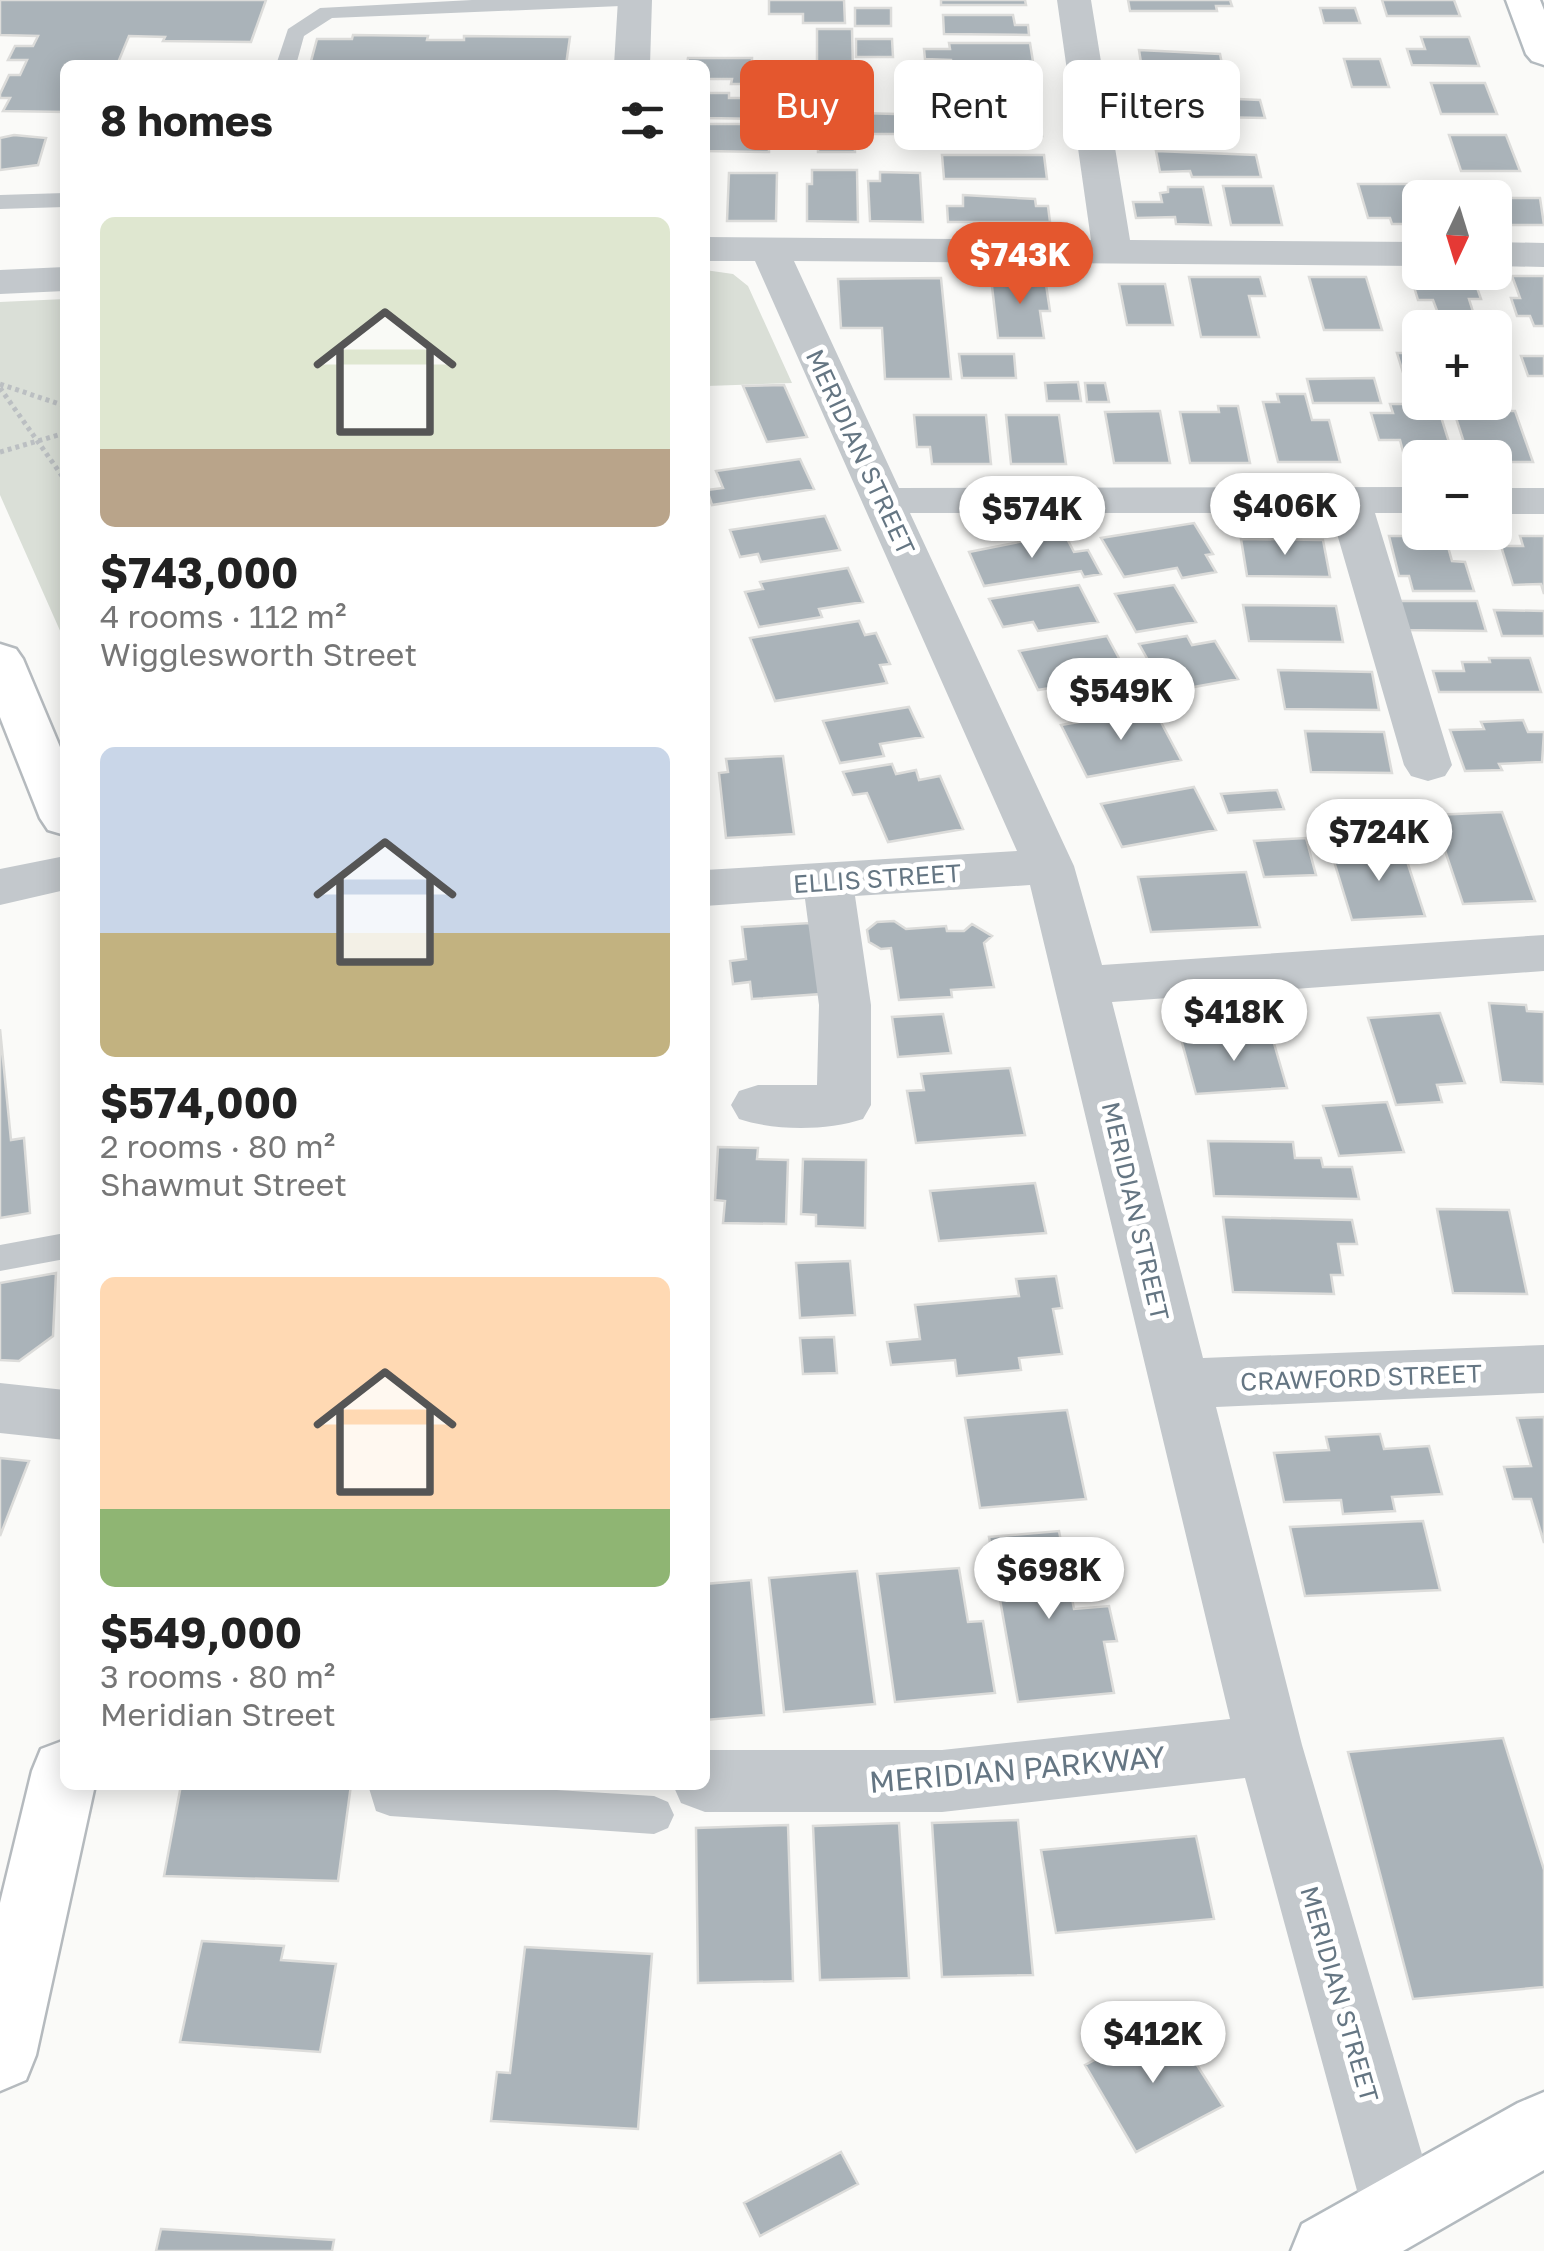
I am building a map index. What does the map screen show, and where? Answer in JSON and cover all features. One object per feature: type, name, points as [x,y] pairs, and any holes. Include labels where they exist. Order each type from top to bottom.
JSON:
[{"type":"main road","points":[[1523,0],[1544,54]]},
{"type":"main road","points":[[0,659],[60,806]]},
{"type":"main road","points":[[0,2055],[61,1790]]},
{"type":"main road","points":[[1329,2251],[1544,2130]]},
{"type":"street","points":[[632,60],[635,0]]},
{"type":"street","points":[[1074,0],[1112,252]]},
{"type":"street","points":[[710,249],[1402,254]]},
{"type":"street","name":"MERIDIAN STREET","points":[[769,250],[1049,866],[1084,985],[1178,1384],[1269,1744],[1400,2209]]},
{"type":"street","points":[[1512,254],[1544,255]]},
{"type":"street","points":[[0,282],[60,278]]},
{"type":"street","points":[[885,503],[922,498],[1402,500]]},
{"type":"street","points":[[1349,500],[1428,765]]},
{"type":"street","points":[[1512,501],[1544,501]]},
{"type":"street","name":"ELLIS STREET","points":[[710,888],[1049,866]]},
{"type":"street","points":[[0,886],[60,874]]},
{"type":"street","points":[[758,1105],[844,1106],[845,1005],[828,882]]},
{"type":"street","points":[[1084,985],[1544,953]]},
{"type":"street","name":"CRAWFORD STREET","points":[[1178,1384],[1544,1369]]},
{"type":"street","points":[[0,1408],[60,1414]]},
{"type":"street","name":"MERIDIAN PARKWAY","points":[[679,1798],[942,1781],[1269,1744]]},
{"type":"lane","points":[[287,60],[295,33],[328,12],[622,0]]},
{"type":"lane","points":[[0,202],[60,200]]},
{"type":"lane","points":[[0,1258],[60,1247]]},
{"type":"lane","points":[[389,1790],[390,1798],[679,1798]]},
{"type":"path","points":[[0,386],[60,404]]},
{"type":"path","points":[[0,386],[60,472]]},
{"type":"path","points":[[0,452],[60,434]]},
{"type":"shaded area","points":[[710,271],[733,274],[748,286],[792,383],[710,386]]},
{"type":"shaded area","points":[[60,299],[60,631],[0,495],[0,302]]},
{"type":"building","points":[[0,0],[266,0],[251,42],[163,41],[165,37],[129,36],[119,60],[60,60],[60,112],[3,111],[10,98],[0,98],[0,94],[9,75],[20,75],[27,60],[8,60],[15,46],[33,46],[38,36],[0,35]]},
{"type":"building","points":[[769,0],[844,0],[845,23],[803,23],[803,14],[769,14]]},
{"type":"building","points":[[941,0],[1025,0],[1026,5],[941,5]]},
{"type":"building","points":[[1128,0],[1230,0],[1232,6],[1216,6],[1217,11],[1130,11]]},
{"type":"building","points":[[1382,0],[1454,0],[1460,16],[1387,16]]},
{"type":"building","points":[[855,8],[891,8],[891,26],[855,26]]},
{"type":"building","points":[[1320,8],[1355,8],[1360,23],[1324,23]]},
{"type":"building","points":[[943,15],[1013,15],[1015,25],[1028,25],[1029,35],[944,34]]},
{"type":"building","points":[[817,29],[852,29],[853,60],[817,60]]},
{"type":"building","points":[[353,35],[428,36],[427,40],[464,40],[464,36],[570,37],[567,60],[311,60],[317,39],[352,39]]},
{"type":"building","points":[[1421,37],[1469,37],[1479,66],[1412,65],[1407,49],[1425,49]]},
{"type":"building","points":[[856,39],[892,39],[893,57],[856,57]]},
{"type":"building","points":[[949,43],[1030,43],[1033,60],[925,59],[924,49],[950,49]]},
{"type":"building","points":[[1139,50],[1220,54],[1221,60],[1141,60]]},
{"type":"building","points":[[752,58],[740,60],[740,84],[731,84],[732,79],[710,79],[710,60],[688,60]]},
{"type":"building","points":[[1344,59],[1380,59],[1389,87],[1352,87]]},
{"type":"building","points":[[1431,83],[1485,83],[1497,114],[1441,114]]},
{"type":"building","points":[[710,93],[729,93],[729,98],[740,98],[740,119],[710,118]]},
{"type":"building","points":[[1240,99],[1260,100],[1265,118],[1240,118]]},
{"type":"building","points":[[874,113],[894,114],[894,134],[874,134]]},
{"type":"building","points":[[710,124],[740,124],[740,150],[769,150],[710,151]]},
{"type":"building","points":[[1449,135],[1506,135],[1520,171],[1461,171]]},
{"type":"building","points":[[0,138],[46,138],[38,165],[0,170]]},
{"type":"building","points":[[818,150],[855,150],[855,152]]},
{"type":"building","points":[[1156,151],[1256,155],[1261,177],[1192,177],[1190,171],[1160,172]]},
{"type":"building","points":[[942,155],[1044,155],[1047,179],[944,179]]},
{"type":"building","points":[[812,170],[857,170],[858,222],[807,221],[807,184],[812,184]]},
{"type":"building","points":[[880,172],[920,173],[923,222],[870,221],[868,181],[880,181]]},
{"type":"building","points":[[729,173],[777,173],[776,221],[727,221]]},
{"type":"building","points":[[1358,184],[1402,184],[1402,224],[1392,224],[1390,218],[1368,218]]},
{"type":"building","points":[[1223,186],[1273,186],[1282,225],[1231,225]]},
{"type":"building","points":[[1168,187],[1203,187],[1211,225],[1176,224],[1175,217],[1136,218],[1133,202],[1162,202],[1160,193],[1168,192]]},
{"type":"building","points":[[963,195],[1035,199],[1036,206],[1048,206],[1050,222],[948,222],[947,206],[963,206]]},
{"type":"building","points":[[1512,198],[1540,198],[1544,225],[1512,225]]},
{"type":"building","points":[[1512,276],[1544,276],[1544,326],[1534,326],[1530,316],[1517,316],[1511,298],[1520,298]]},
{"type":"building","points":[[1189,277],[1260,277],[1265,296],[1249,296],[1259,337],[1201,337]]},
{"type":"building","points":[[1309,277],[1366,277],[1382,330],[1324,330]]},
{"type":"building","points":[[941,278],[951,379],[885,379],[882,328],[841,328],[838,279]]},
{"type":"building","points":[[991,278],[1045,278],[1050,311],[1040,311],[1044,338],[998,338]]},
{"type":"building","points":[[1119,284],[1165,284],[1173,325],[1127,325]]},
{"type":"building","points":[[1415,290],[1478,290],[1481,299],[1469,299],[1472,310],[1437,310],[1433,300],[1418,300]]},
{"type":"building","points":[[959,354],[1014,354],[1016,378],[962,378]]},
{"type":"building","points":[[1521,356],[1544,356],[1544,376],[1528,376]]},
{"type":"building","points":[[1374,378],[1381,403],[1313,403],[1307,379]]},
{"type":"building","points":[[1078,382],[1081,401],[1047,401],[1045,383]]},
{"type":"building","points":[[1085,383],[1105,383],[1109,402],[1087,402]]},
{"type":"building","points":[[784,385],[807,437],[767,442],[743,386]]},
{"type":"building","points":[[1277,394],[1305,394],[1312,420],[1329,420],[1340,462],[1278,462],[1263,402],[1279,402]]},
{"type":"building","points":[[1390,404],[1402,404],[1402,420],[1442,420],[1448,440],[1402,440],[1402,448],[1400,440],[1379,440],[1371,413],[1393,413]]},
{"type":"building","points":[[1218,406],[1238,406],[1250,463],[1190,463],[1180,412],[1219,412]]},
{"type":"building","points":[[1160,411],[1170,463],[1114,463],[1105,412]]},
{"type":"building","points":[[1515,411],[1533,462],[1512,462],[1512,440],[1463,440],[1457,420],[1512,420]]},
{"type":"building","points":[[914,415],[986,415],[991,464],[932,464],[930,447],[917,447]]},
{"type":"building","points":[[1006,415],[1059,415],[1066,464],[1011,464]]},
{"type":"building","points":[[800,459],[814,489],[712,505],[710,490],[723,488],[716,471]]},
{"type":"building","points":[[825,516],[840,550],[761,562],[758,554],[740,557],[730,530]]},
{"type":"building","points":[[1194,523],[1213,554],[1206,555],[1216,572],[1182,578],[1177,568],[1124,577],[1101,538]]},
{"type":"building","points":[[1064,533],[1074,552],[1088,550],[1101,574],[1084,577],[1081,571],[984,586],[969,552]]},
{"type":"building","points":[[1389,536],[1402,536],[1402,550],[1449,550],[1452,561],[1465,562],[1474,591],[1413,591],[1409,576],[1399,576]]},
{"type":"building","points":[[1520,536],[1544,536],[1544,594],[1541,584],[1513,585],[1502,550],[1523,546]]},
{"type":"building","points":[[1241,539],[1323,540],[1330,577],[1247,576]]},
{"type":"building","points":[[848,568],[863,602],[819,609],[822,617],[759,627],[745,592],[763,589],[760,582]]},
{"type":"building","points":[[1079,585],[1098,622],[1038,631],[1033,622],[1003,627],[989,599]]},
{"type":"building","points":[[1174,585],[1196,622],[1136,632],[1115,594]]},
{"type":"building","points":[[1400,601],[1477,601],[1486,631],[1400,630]]},
{"type":"building","points":[[1243,605],[1336,606],[1343,642],[1249,641]]},
{"type":"building","points":[[1494,610],[1544,611],[1544,636],[1502,636]]},
{"type":"building","points":[[859,621],[865,635],[876,633],[890,664],[880,665],[887,683],[775,701],[750,638]]},
{"type":"building","points":[[1107,636],[1128,675],[1038,690],[1019,651]]},
{"type":"building","points":[[1187,636],[1192,645],[1215,641],[1238,679],[1166,692],[1139,644]]},
{"type":"building","points":[[1489,658],[1530,658],[1541,692],[1439,692],[1433,671],[1464,671],[1462,662],[1490,662]]},
{"type":"building","points":[[1278,670],[1372,672],[1379,710],[1285,709]]},
{"type":"building","points":[[909,707],[923,737],[880,744],[884,756],[840,763],[823,721]]},
{"type":"building","points":[[1154,709],[1181,760],[1087,777],[1061,725]]},
{"type":"building","points":[[1523,720],[1528,732],[1544,732],[1542,762],[1499,764],[1502,770],[1465,771],[1450,730],[1484,729],[1481,722]]},
{"type":"building","points":[[1305,731],[1384,732],[1392,773],[1311,772]]},
{"type":"building","points":[[783,756],[794,834],[726,838],[719,773],[728,772],[726,759]]},
{"type":"building","points":[[892,764],[896,774],[916,770],[919,780],[940,776],[963,829],[888,842],[867,793],[853,795],[843,772]]},
{"type":"building","points":[[1194,787],[1216,830],[1122,847],[1101,804]]},
{"type":"building","points":[[1277,790],[1284,809],[1228,813],[1221,794]]},
{"type":"building","points":[[1502,812],[1535,901],[1463,904],[1433,815]]},
{"type":"building","points":[[1306,838],[1316,875],[1264,877],[1254,841]]},
{"type":"building","points":[[1401,843],[1425,916],[1352,920],[1333,858],[1365,856],[1361,845]]},
{"type":"building","points":[[1246,872],[1260,927],[1151,932],[1138,877]]},
{"type":"building","points":[[894,921],[906,929],[946,926],[947,931],[964,931],[972,924],[992,936],[984,943],[994,987],[951,990],[952,997],[899,1000],[891,948],[881,949],[869,942],[867,930],[877,922]]},
{"type":"building","points":[[810,923],[821,994],[752,999],[750,982],[733,984],[730,961],[746,959],[742,927]]},
{"type":"building","points":[[1489,1003],[1526,1005],[1527,1011],[1544,1012],[1544,1084],[1501,1082]]},
{"type":"building","points":[[1440,1013],[1465,1083],[1437,1085],[1442,1102],[1396,1105],[1368,1018]]},
{"type":"building","points":[[943,1014],[951,1053],[898,1057],[892,1017]]},
{"type":"building","points":[[0,1029],[11,1140],[24,1138],[30,1213],[0,1218]]},
{"type":"building","points":[[1271,1033],[1287,1088],[1196,1094],[1181,1039]]},
{"type":"building","points":[[1010,1068],[1025,1135],[916,1143],[907,1091],[924,1090],[921,1074]]},
{"type":"building","points":[[1387,1102],[1404,1152],[1339,1156],[1323,1106]]},
{"type":"building","points":[[1208,1141],[1293,1142],[1295,1158],[1321,1158],[1323,1167],[1352,1167],[1359,1199],[1214,1196]]},
{"type":"building","points":[[718,1147],[758,1148],[757,1159],[788,1160],[786,1224],[723,1223],[725,1201],[715,1200]]},
{"type":"building","points":[[803,1159],[866,1160],[865,1228],[816,1226],[816,1215],[801,1214]]},
{"type":"building","points":[[1035,1183],[1046,1233],[939,1241],[930,1191]]},
{"type":"building","points":[[1437,1209],[1509,1210],[1527,1294],[1453,1293]]},
{"type":"building","points":[[1223,1217],[1352,1220],[1357,1244],[1338,1244],[1343,1275],[1331,1275],[1334,1294],[1233,1292]]},
{"type":"building","points":[[850,1261],[855,1315],[800,1318],[796,1263]]},
{"type":"building","points":[[56,1273],[53,1336],[19,1361],[0,1360],[0,1283]]},
{"type":"building","points":[[1056,1276],[1062,1308],[1053,1309],[1062,1354],[1019,1358],[1021,1370],[957,1376],[955,1360],[891,1365],[887,1342],[920,1339],[915,1305],[1019,1296],[1016,1279]]},
{"type":"building","points":[[834,1337],[837,1373],[803,1374],[800,1338]]},
{"type":"building","points":[[1067,1410],[1086,1499],[980,1508],[965,1418]]},
{"type":"building","points":[[1544,1417],[1544,1543],[1531,1499],[1513,1499],[1504,1467],[1531,1466],[1517,1418]]},
{"type":"building","points":[[1380,1434],[1384,1449],[1429,1446],[1442,1494],[1392,1497],[1395,1511],[1343,1514],[1341,1500],[1284,1502],[1274,1453],[1329,1450],[1326,1437]]},
{"type":"building","points":[[0,1458],[29,1461],[0,1536]]},
{"type":"building","points":[[1423,1521],[1440,1590],[1305,1596],[1290,1527]]},
{"type":"building","points":[[1059,1531],[1074,1609],[1109,1606],[1117,1641],[1104,1642],[1114,1693],[1018,1702],[989,1537]]},
{"type":"building","points":[[959,1568],[968,1622],[983,1621],[995,1693],[895,1702],[877,1574]]},
{"type":"building","points":[[857,1571],[875,1704],[784,1712],[769,1578]]},
{"type":"building","points":[[751,1580],[764,1715],[710,1720],[710,1584]]},
{"type":"building","points":[[1503,1738],[1544,1870],[1544,1987],[1413,1999],[1348,1752]]},
{"type":"building","points":[[180,1790],[350,1790],[338,1881],[164,1876]]},
{"type":"building","points":[[1018,1820],[1033,1975],[942,1977],[932,1823]]},
{"type":"building","points":[[899,1823],[909,1978],[820,1980],[813,1826]]},
{"type":"building","points":[[788,1825],[793,1981],[698,1983],[696,1828]]},
{"type":"building","points":[[1196,1836],[1214,1919],[1056,1933],[1041,1850]]},
{"type":"building","points":[[202,1941],[284,1946],[281,1960],[336,1964],[320,2052],[180,2042]]},
{"type":"building","points":[[525,1947],[652,1954],[638,2129],[491,2121],[497,2072],[510,2073]]},
{"type":"building","points":[[1169,2021],[1223,2106],[1136,2152],[1085,2065]]},
{"type":"building","points":[[841,2152],[858,2184],[760,2236],[744,2203]]},
{"type":"building","points":[[161,2229],[334,2240],[332,2251],[156,2251]]}]
